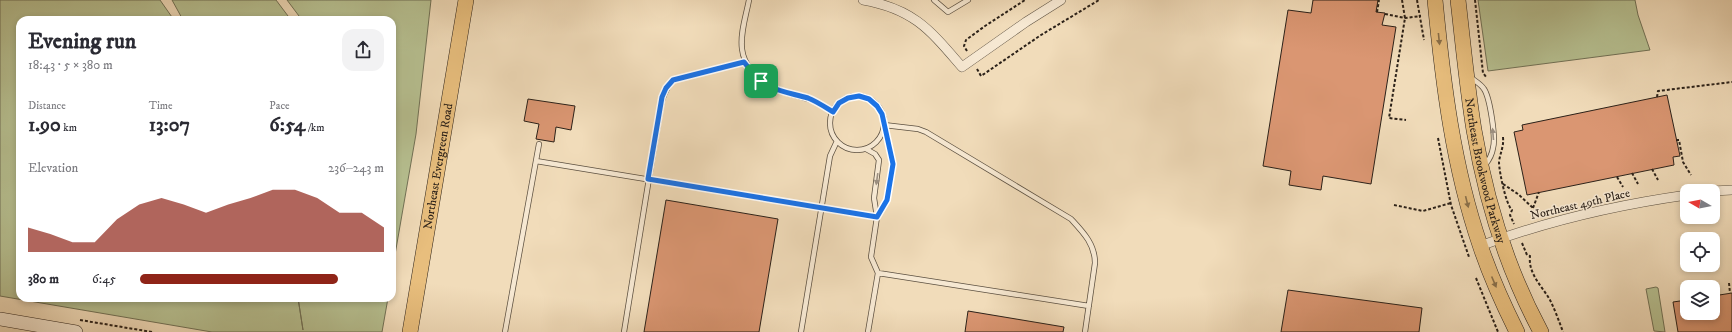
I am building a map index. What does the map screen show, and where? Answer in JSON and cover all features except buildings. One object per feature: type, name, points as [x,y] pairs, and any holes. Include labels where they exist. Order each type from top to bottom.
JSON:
[{"type":"main road","name":"Northeast Evergreen Road","points":[[410,332],[466,0]]},
{"type":"main road","name":"Northeast Brookwood Parkway","points":[[1434,0],[1451,134],[1472,222],[1490,274],[1517,332]]},
{"type":"main road","name":"Northeast Brookwood Parkway","points":[[1458,0],[1474,131],[1482,170],[1500,238],[1520,288],[1542,332]]},
{"type":"street","points":[[863,0],[898,10],[926,27],[962,67],[1026,22],[1061,0]]},
{"type":"street","points":[[1720,191],[1732,190]]},
{"type":"street","name":"Northeast 49th Place","points":[[1480,246],[1517,232],[1590,213],[1655,199],[1680,196]]},
{"type":"street","points":[[0,319],[76,332]]},
{"type":"lane","points":[[749,0],[742,36],[744,62],[758,78],[771,88],[809,99],[833,112]]},
{"type":"lane","points":[[934,0],[948,12],[968,0]]},
{"type":"lane","points":[[624,332],[662,97],[666,88],[673,80],[744,62]]},
{"type":"lane","points":[[877,217],[887,200],[893,164],[882,114],[877,106],[869,99],[859,96],[848,98],[839,103],[833,112],[830,122],[832,132],[837,141],[846,148],[856,150],[866,149],[875,143],[881,135],[884,125]]},
{"type":"lane","points":[[884,125],[918,129],[926,132],[1071,219],[1084,232],[1095,254],[1094,278],[1085,332]]},
{"type":"lane","points":[[801,332],[830,156],[837,141]]},
{"type":"lane","points":[[505,332],[539,144]]},
{"type":"lane","points":[[866,149],[875,154],[880,160],[874,198],[877,217],[871,257],[878,272],[868,332]]},
{"type":"lane","points":[[536,161],[877,217]]},
{"type":"lane","points":[[878,272],[1089,306]]},
{"type":"path","points":[[964,46],[966,40],[1025,0]]},
{"type":"path","points":[[981,76],[1041,35],[1099,0]]},
{"type":"path","points":[[1377,12],[1379,0]]},
{"type":"path","points":[[1402,0],[1405,18],[1389,118],[1406,120]]},
{"type":"path","points":[[1384,14],[1405,18],[1421,16]]},
{"type":"path","points":[[1657,97],[1658,92],[1732,82]]},
{"type":"path","points":[[1676,140],[1678,140],[1683,162],[1691,175]]},
{"type":"path","points":[[1652,169],[1658,180]]},
{"type":"path","points":[[1632,173],[1638,184]]},
{"type":"path","points":[[1617,176],[1623,187]]},
{"type":"path","points":[[1503,183],[1533,208],[1539,192]]},
{"type":"path","points":[[1394,205],[1423,211],[1451,203]]},
{"type":"path","points":[[1510,215],[1512,210]]},
{"type":"path","points":[[1460,235],[1471,263]]},
{"type":"path","points":[[1527,255],[1530,256],[1529,264],[1537,283],[1552,306],[1563,332]]},
{"type":"path","points":[[1476,276],[1498,332]]},
{"type":"path","points":[[1729,283],[1730,293]]},
{"type":"green space","points":[[0,0],[160,0],[171,16],[16,16],[16,299],[0,296]]},
{"type":"green space","points":[[172,0],[276,0],[288,16],[181,16]]},
{"type":"green space","points":[[287,0],[431,0],[416,134],[396,249],[396,16],[299,16]]},
{"type":"green space","points":[[1478,0],[1635,0],[1638,15],[1650,50],[1488,71]]},
{"type":"green space","points":[[1658,288],[1665,332],[1654,331],[1646,289]]},
{"type":"green space","points":[[35,302],[387,302],[382,332],[212,332]]},
{"type":"route","points":[[744,62],[761,81],[771,88],[809,99],[833,112],[839,103],[848,98],[859,96],[869,99],[877,106],[882,114],[893,164],[887,200],[877,217],[648,179],[662,97],[666,88],[673,80],[744,62]]}]
